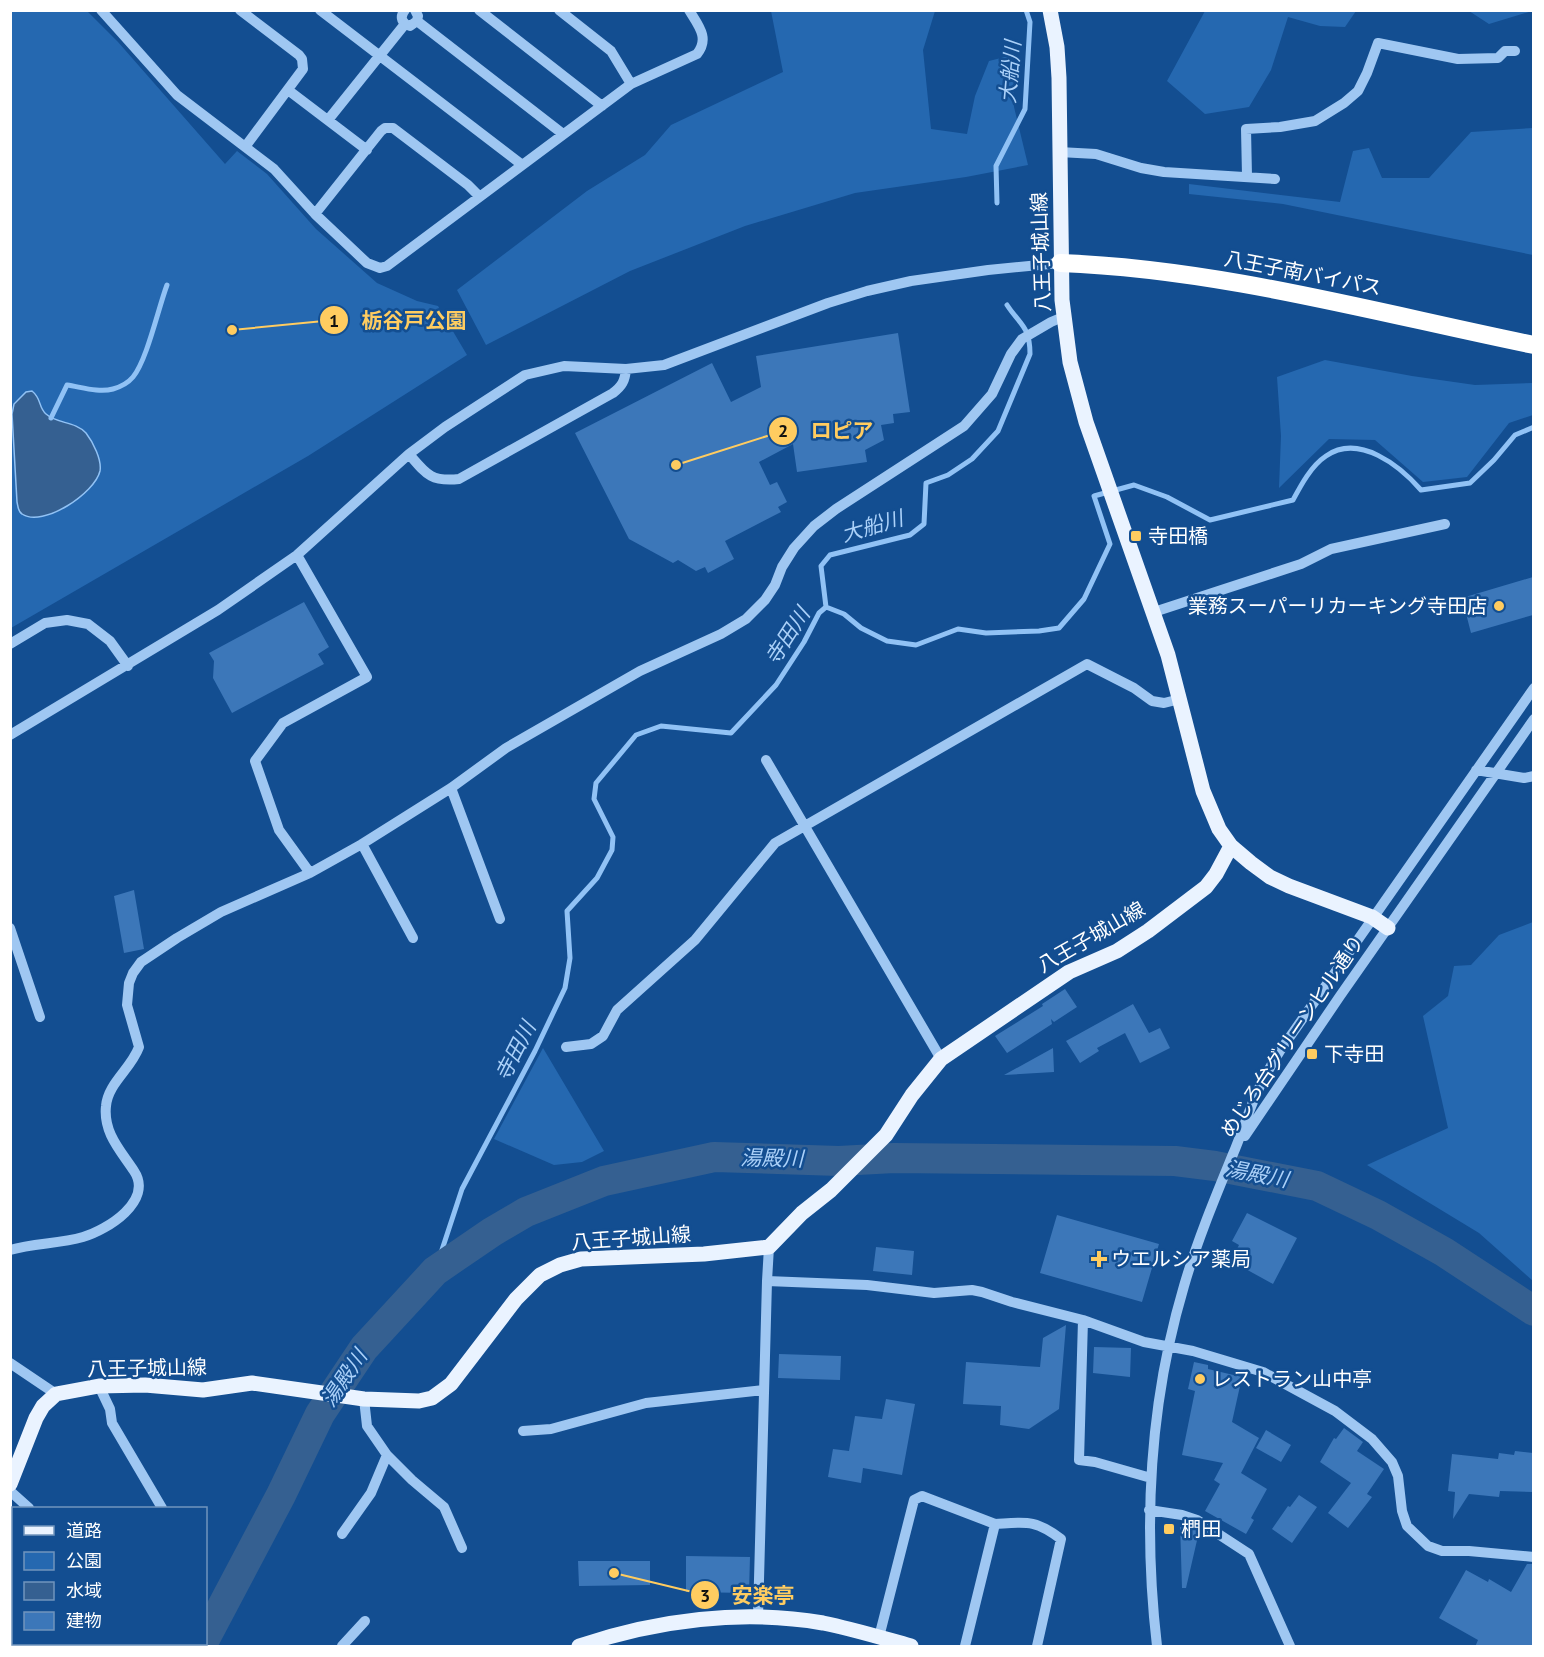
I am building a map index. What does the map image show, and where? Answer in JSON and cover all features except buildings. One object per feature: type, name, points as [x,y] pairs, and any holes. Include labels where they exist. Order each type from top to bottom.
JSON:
[{"type":"highway","name":"八王子南バイパス","points":[[1060,263],[1105,264],[1239,282],[1533,345]]},
{"type":"main road","name":"八王子城山線","points":[[1050,10],[1057,47],[1060,263],[1063,317],[1070,362],[1086,422],[1154,612]]},
{"type":"main road","points":[[1154,612],[1168,655],[1203,791],[1219,829],[1231,846],[1278,881],[1372,918],[1388,928]]},
{"type":"main road","name":"八王子城山線","points":[[56,1394],[99,1386],[145,1385],[203,1390],[252,1383],[364,1399],[419,1401],[432,1398],[451,1384],[516,1299],[540,1275],[560,1265],[581,1259],[704,1254],[769,1247],[886,1135],[919,1086],[941,1059],[1069,972],[1116,951],[1148,931],[1206,887],[1231,846]]},
{"type":"main road","points":[[10,1484],[36,1418],[43,1406],[56,1394]]},
{"type":"main road","points":[[579,1647],[622,1633],[664,1624],[724,1617],[758,1617],[821,1623],[911,1647]]},
{"type":"street","points":[[101,10],[177,95],[274,169],[315,214],[367,263],[380,268],[387,266],[631,84],[697,54],[702,49],[704,40],[688,10]]},
{"type":"street","points":[[240,10],[302,60],[303,69],[245,147]]},
{"type":"street","points":[[320,10],[521,165]]},
{"type":"street","points":[[479,10],[602,106]]},
{"type":"street","points":[[559,10],[611,51],[631,84]]},
{"type":"street","points":[[328,120],[405,24],[410,26],[410,12]]},
{"type":"street","points":[[410,12],[563,134]]},
{"type":"street","points":[[1247,176],[1246,129],[1280,128],[1315,121],[1344,103],[1358,91],[1377,43],[1458,60],[1498,57],[1505,51],[1515,51]]},
{"type":"street","points":[[288,90],[367,150]]},
{"type":"street","points":[[315,214],[385,128],[393,128],[468,184],[479,196]]},
{"type":"street","points":[[1059,152],[1096,154],[1141,168],[1164,172],[1275,179]]},
{"type":"street","points":[[10,735],[218,610],[297,555],[410,454],[445,427],[525,375],[564,366],[626,369],[664,365],[828,303],[867,291],[911,281],[1060,263]]},
{"type":"street","points":[[10,1250],[84,1237],[113,1222],[134,1205],[140,1191],[136,1175],[110,1137],[105,1115],[110,1089],[127,1069],[139,1047],[127,1005],[129,983],[141,962],[221,912],[310,873],[362,844],[451,788],[506,748],[640,671],[721,634],[746,619],[765,600],[794,548],[814,526],[836,509],[964,426],[992,394],[1011,354],[1022,339],[1033,331],[1063,317]]},
{"type":"street","points":[[410,454],[427,475],[436,479],[459,479],[613,393],[625,380],[626,369]]},
{"type":"street","points":[[1154,612],[1301,564],[1331,549],[1445,524]]},
{"type":"street","points":[[297,555],[367,677],[283,723],[255,761],[279,830],[310,873]]},
{"type":"street","points":[[10,644],[45,623],[67,620],[88,624],[110,641],[128,666]]},
{"type":"street","points":[[566,1047],[591,1044],[603,1036],[616,1010],[694,939],[775,843],[1087,664],[1134,688],[1152,701],[1166,702],[1180,699]]},
{"type":"street","name":"めじろ台グリーンヒル通り","points":[[1233,1154],[1261,1083],[1280,1051],[1533,688]]},
{"type":"street","name":"めじろ台グリーンヒル通り","points":[[1233,1154],[1317,1029],[1497,774],[1533,719]]},
{"type":"street","points":[[766,760],[941,1059]]},
{"type":"street","points":[[1476,770],[1524,778],[1533,776]]},
{"type":"street","points":[[451,788],[500,920]]},
{"type":"street","points":[[362,844],[413,938]]},
{"type":"street","points":[[10,928],[40,1017]]},
{"type":"street","points":[[1157,1647],[1150,1578],[1149,1510],[1157,1412],[1169,1346],[1188,1270],[1233,1154]]},
{"type":"street","points":[[758,1617],[766,1281],[769,1247]]},
{"type":"street","points":[[766,1281],[867,1285],[934,1293],[972,1290],[1083,1320],[1144,1342],[1193,1351],[1263,1372],[1313,1398],[1348,1420],[1372,1439],[1392,1462],[1398,1476],[1402,1511],[1407,1526],[1428,1546],[1442,1551],[1533,1557]]},
{"type":"street","points":[[1083,1320],[1078,1460],[1095,1462],[1150,1478]]},
{"type":"street","points":[[10,1363],[56,1394]]},
{"type":"street","points":[[99,1386],[110,1409],[112,1422],[161,1507]]},
{"type":"street","points":[[523,1431],[551,1429],[646,1403],[764,1390]]},
{"type":"street","points":[[364,1399],[367,1426],[387,1455],[444,1507],[462,1548]]},
{"type":"street","points":[[342,1534],[371,1493],[387,1455]]},
{"type":"street","points":[[10,1491],[27,1507]]},
{"type":"street","points":[[879,1637],[914,1500],[922,1496],[995,1524],[1035,1523],[1046,1527],[1061,1539],[1037,1647]]},
{"type":"street","points":[[1149,1510],[1182,1515],[1197,1520],[1250,1554],[1290,1647]]},
{"type":"street","points":[[965,1647],[995,1524]]},
{"type":"street","points":[[342,1647],[365,1621]]},
{"type":"green space","points":[[11,10],[87,11],[118,42],[225,164],[237,151],[267,174],[316,229],[377,283],[417,301],[438,306],[467,355],[308,456],[11,628]]},
{"type":"green space","points":[[1206,10],[1356,11],[1345,27],[1320,26],[1288,17],[1271,70],[1249,107],[1205,114],[1167,81]]},
{"type":"green space","points":[[1469,10],[1532,11],[1489,24]]},
{"type":"green space","points":[[771,11],[935,11],[923,50],[931,129],[967,134],[975,96],[989,61],[1013,55],[1014,107],[1028,165],[966,177],[855,193],[745,226],[630,271],[486,345],[457,290],[587,191],[645,155],[671,125],[783,72]]},
{"type":"green space","points":[[1533,128],[1533,255],[1283,204],[1189,194],[1189,184],[1340,202],[1353,151],[1369,148],[1382,178],[1429,178],[1471,132]]},
{"type":"green space","points":[[1325,360],[1475,385],[1533,383],[1533,415],[1509,423],[1467,477],[1423,482],[1375,440],[1329,439],[1279,488],[1281,436],[1277,377]]},
{"type":"green space","points":[[1534,922],[1533,1281],[1479,1233],[1367,1165],[1448,1128],[1423,1016],[1448,996],[1454,966],[1471,965],[1499,935]]},
{"type":"green space","points":[[543,1048],[604,1151],[582,1162],[554,1165],[494,1139]]},
{"type":"water","points":[[32,391],[46,414],[55,420],[77,426],[86,433],[96,451],[100,471],[89,489],[67,506],[42,516],[31,517],[21,513],[18,509],[12,414],[14,404],[26,392]]},
{"type":"waterway","name":"大船川","points":[[997,203],[996,166],[1025,109],[1030,22],[1026,10]]},
{"type":"waterway","points":[[51,418],[67,385],[108,390],[121,386],[133,377],[148,347],[167,285]]},
{"type":"waterway","name":"大船川","points":[[826,607],[821,566],[830,555],[910,535],[924,524],[926,483],[948,475],[972,459],[998,431],[1030,354],[1026,331],[1007,305]]},
{"type":"waterway","name":"寺田川","points":[[435,1271],[462,1189],[535,1051],[565,988],[570,958],[567,911],[597,878],[612,850],[613,837],[594,799],[596,783],[636,735],[661,726],[731,733],[776,685],[804,642],[819,613],[826,607],[844,614],[861,628],[887,641],[916,645],[958,629],[986,633],[1059,628],[1084,599],[1110,544],[1094,496],[1134,485],[1167,497],[1210,520],[1293,500],[1307,476],[1321,460],[1339,450],[1352,448],[1378,455],[1402,471],[1421,490],[1470,483],[1515,435],[1534,427]]},
{"type":"waterway","name":"湯殿川","points":[[207,1635],[281,1495],[320,1414],[364,1348],[435,1271],[526,1212],[604,1181],[714,1157],[839,1161],[894,1158],[1175,1161],[1215,1166],[1317,1186],[1378,1215],[1444,1252],[1534,1311]]},
{"type":"place","name":"栃谷戸公園","points":[[232,330]]},
{"type":"place","name":"ロピア","points":[[676,465]]},
{"type":"place","name":"寺田橋","points":[[1136,536]]},
{"type":"place","name":"業務スーパーリカーキング寺田店","points":[[1499,606]]},
{"type":"place","name":"下寺田","points":[[1312,1054]]},
{"type":"place","name":"ウエルシア薬局","points":[[1099,1259]]},
{"type":"place","name":"レストラン山中亭","points":[[1200,1379]]},
{"type":"place","name":"椚田","points":[[1169,1529]]},
{"type":"place","name":"安楽亭","points":[[614,1573]]}]
